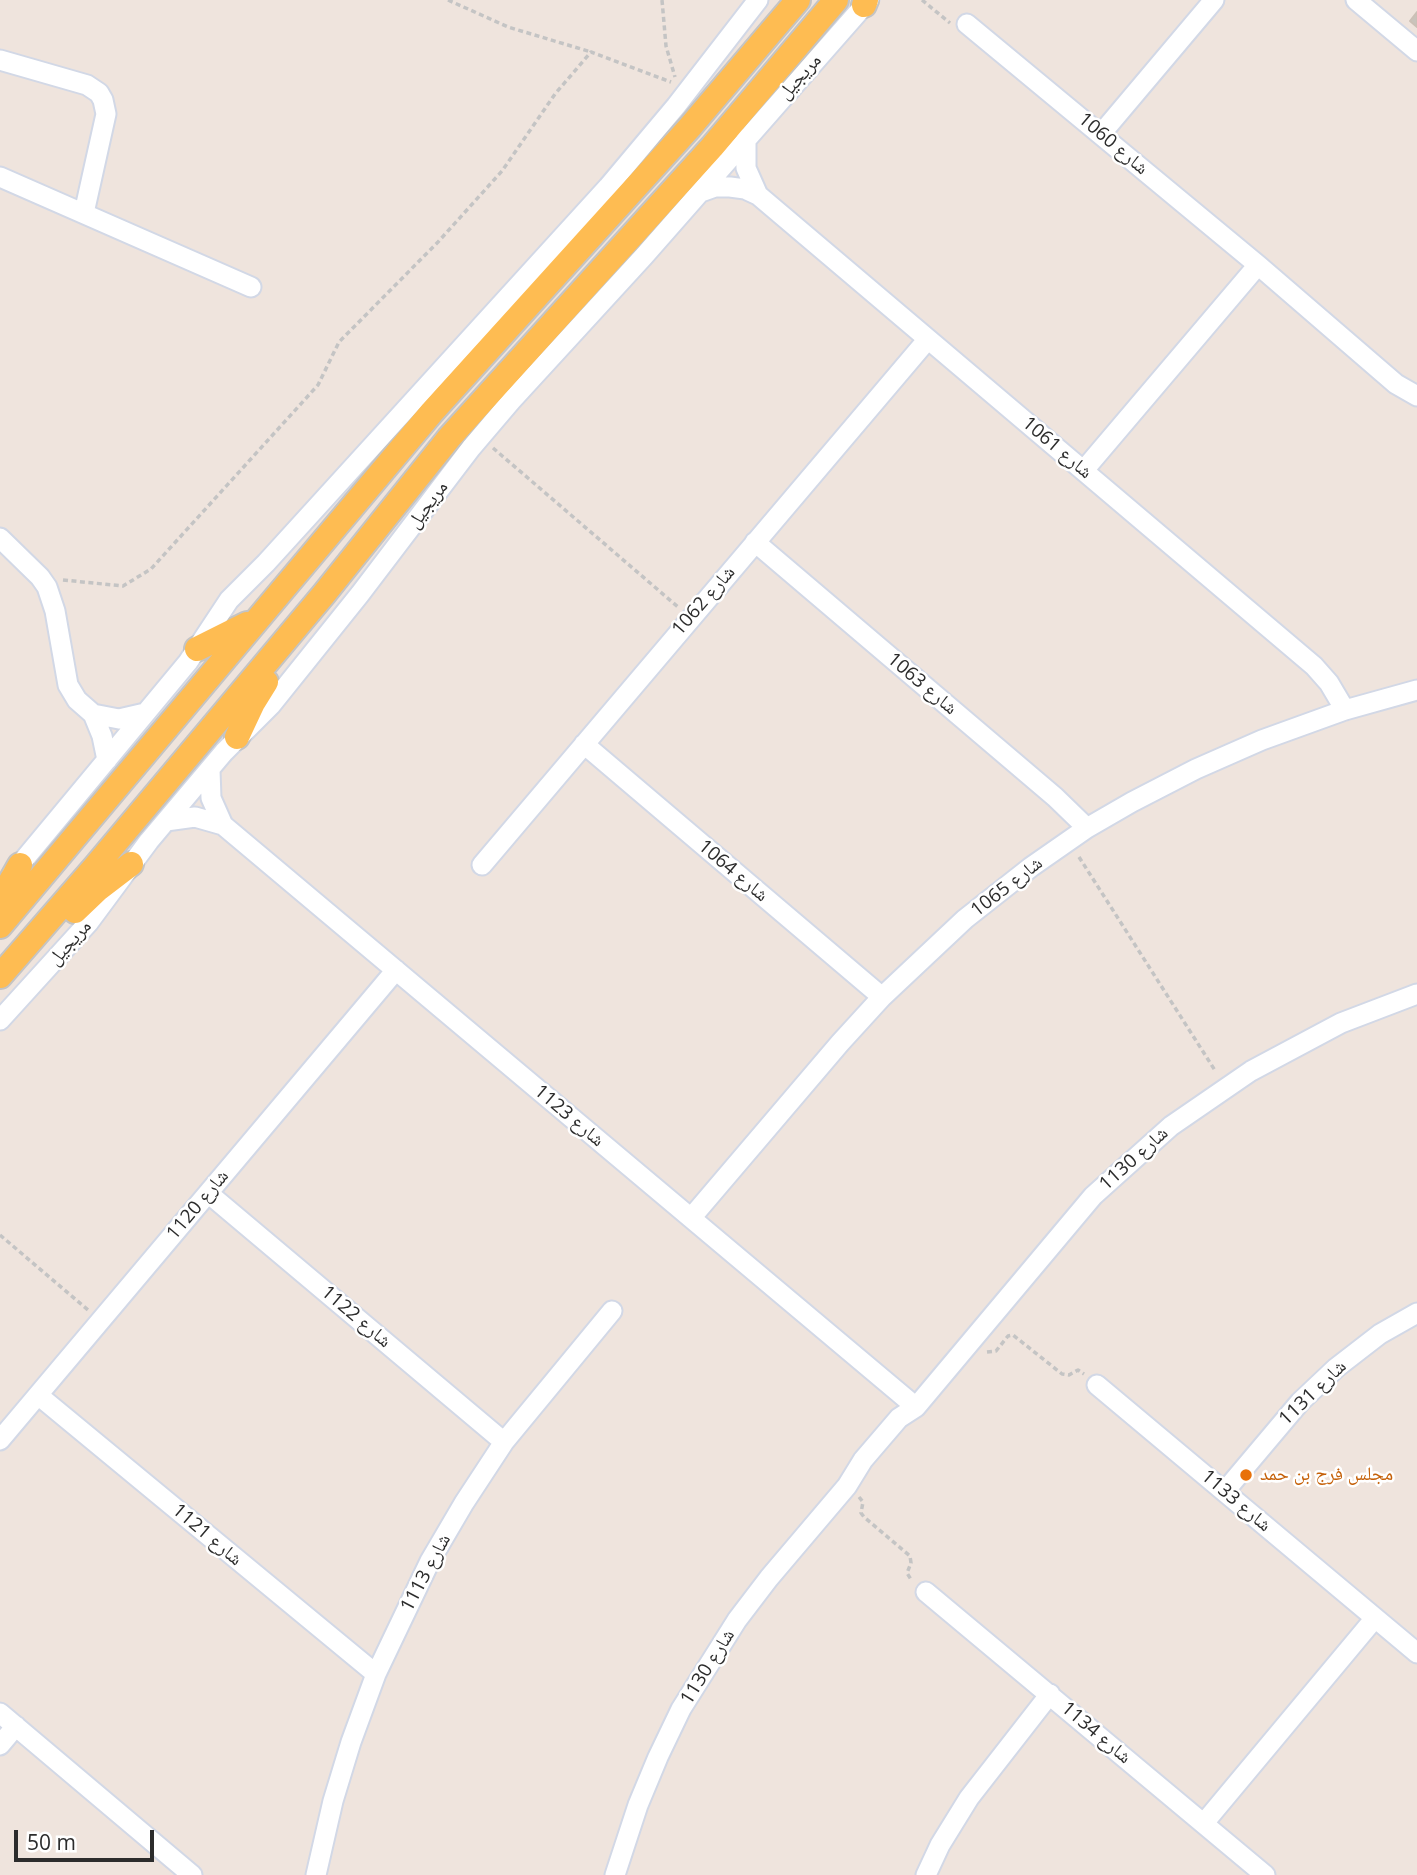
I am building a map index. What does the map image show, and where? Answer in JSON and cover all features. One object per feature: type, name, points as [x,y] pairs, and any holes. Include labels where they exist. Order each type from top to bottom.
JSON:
[{"type":"main road","points":[[0,926],[432,412],[691,127],[799,0]]},
{"type":"main road","name":"مريجيل","points":[[0,976],[324,594],[449,438],[712,147],[836,0]]},
{"type":"main road","points":[[237,737],[261,689],[324,594]]},
{"type":"main road","points":[[197,649],[257,619]]},
{"type":"main road","points":[[0,989],[80,906],[131,864]]},
{"type":"main road","points":[[0,901],[20,865]]},
{"type":"street","points":[[0,887],[197,649],[229,600],[266,563],[608,187],[676,106],[758,0]]},
{"type":"street","points":[[1101,134],[1214,0]]},
{"type":"street","points":[[1356,0],[1417,51]]},
{"type":"street","name":"مريجيل","points":[[0,1020],[89,922],[131,864],[237,737],[278,696],[480,437],[701,192],[866,2]]},
{"type":"street","name":"شارع 1060","points":[[967,24],[1258,265],[1396,384],[1417,396]]},
{"type":"street","points":[[0,60],[88,85],[99,93],[103,100],[106,114],[84,214]]},
{"type":"street","name":"شارع 1061","points":[[746,138],[746,168],[758,195]]},
{"type":"street","points":[[0,177],[251,287]]},
{"type":"street","name":"شارع 1061","points":[[701,192],[715,187],[730,187],[745,189],[758,195],[1314,666],[1329,683],[1345,710]]},
{"type":"street","points":[[1084,470],[1258,265]]},
{"type":"street","name":"شارع 1062","points":[[482,865],[928,339]]},
{"type":"street","points":[[0,538],[47,587],[55,611],[68,685],[77,700],[93,714],[102,736],[107,760]]},
{"type":"street","name":"شارع 1063","points":[[755,542],[1045,788],[1087,828]]},
{"type":"street","name":"شارع 1065","points":[[691,1218],[882,997],[997,892],[1087,828],[1196,769],[1262,740],[1345,710],[1417,690]]},
{"type":"street","points":[[93,714],[119,719],[145,713]]},
{"type":"street","name":"شارع 1064","points":[[584,744],[882,997]]},
{"type":"street","name":"شارع 1123","points":[[210,770],[211,798],[223,825]]},
{"type":"street","name":"شارع 1123","points":[[166,821],[195,817],[223,825],[916,1407]]},
{"type":"street","name":"شارع 1120","points":[[0,1440],[396,970]]},
{"type":"street","name":"شارع 1130","points":[[615,1875],[638,1805],[658,1757],[681,1709],[737,1620],[847,1486],[872,1449],[899,1418],[916,1407],[1093,1196],[1171,1126],[1226,1087],[1296,1045],[1341,1023],[1417,994]]},
{"type":"street","name":"شارع 1122","points":[[208,1193],[504,1442]]},
{"type":"street","name":"شارع 1113","points":[[316,1875],[333,1801],[351,1742],[376,1674],[430,1561],[504,1442],[612,1311]]},
{"type":"street","name":"شارع 1131","points":[[1225,1491],[1300,1402],[1336,1368],[1380,1335],[1417,1313]]},
{"type":"street","name":"شارع 1133","points":[[1097,1385],[1417,1653]]},
{"type":"street","name":"شارع 1121","points":[[38,1395],[376,1674]]},
{"type":"street","name":"شارع 1134","points":[[926,1592],[1265,1875]]},
{"type":"street","points":[[1204,1823],[1375,1618]]},
{"type":"street","points":[[926,1875],[940,1845],[969,1797],[1050,1694]]},
{"type":"street","points":[[0,1713],[192,1875]]},
{"type":"street","points":[[0,1745],[16,1726]]},
{"type":"path","points":[[448,0],[508,27],[591,52],[681,85],[675,77],[666,46],[663,0]]},
{"type":"path","points":[[922,0],[961,32],[967,24]]},
{"type":"path","points":[[40,577],[123,586],[151,569],[317,385],[339,342],[438,242],[502,171],[555,94],[591,52]]},
{"type":"path","points":[[480,437],[690,617]]},
{"type":"path","points":[[1068,841],[1226,1087]]},
{"type":"path","points":[[0,1235],[100,1321]]},
{"type":"path","points":[[972,1339],[991,1352],[996,1351],[1008,1336],[1016,1335],[1062,1374],[1069,1375],[1078,1370],[1097,1385]]},
{"type":"path","points":[[847,1486],[862,1499],[861,1513],[864,1517],[910,1556],[907,1576],[926,1592]]},
{"type":"building","points":[[1417,12],[1417,27],[1410,21]]},
{"type":"place","name":"مجلس فرج بن حمد","points":[[1246,1475]]}]
